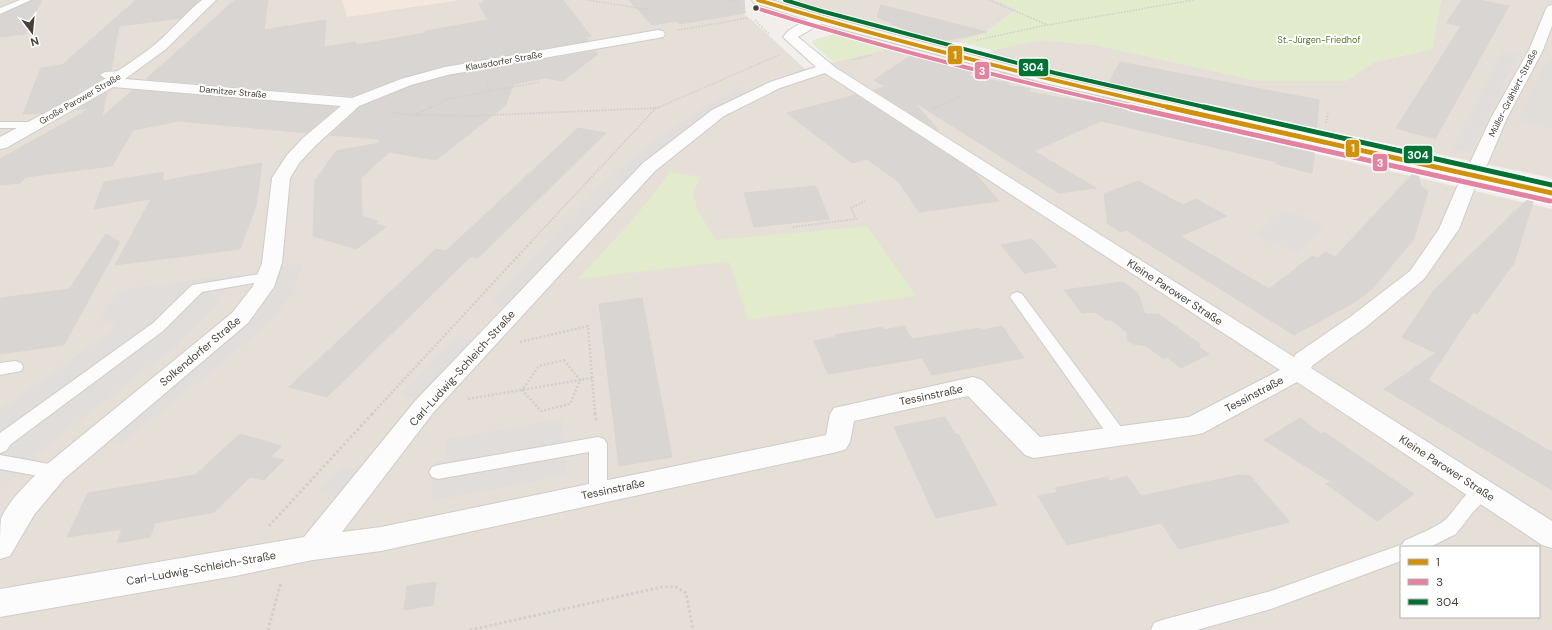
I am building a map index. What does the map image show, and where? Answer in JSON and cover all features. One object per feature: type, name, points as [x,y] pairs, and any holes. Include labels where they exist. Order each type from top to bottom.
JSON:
[{"type":"main road","points":[[758,0],[819,19],[1054,81],[1552,193]]},
{"type":"street","name":"Große Parower Straße","points":[[0,144],[35,125],[113,77],[164,43],[188,18],[210,0]]},
{"type":"street","name":"Müller-Grählert-Straße","points":[[1472,175],[1499,118],[1536,50],[1552,9]]},
{"type":"street","points":[[793,49],[790,37],[801,28],[819,19]]},
{"type":"street","name":"Klausdorfer Straße","points":[[354,103],[406,82],[445,71],[658,34]]},
{"type":"street","name":"Kleine Parower Straße","points":[[793,49],[827,68],[862,93],[1298,371],[1552,536]]},
{"type":"street","points":[[1536,50],[1552,53]]},
{"type":"street","name":"Carl-Ludwig-Schleich-Straße","points":[[0,603],[313,548],[424,407],[649,167],[718,113],[775,85],[827,68]]},
{"type":"street","name":"Damitzer Straße","points":[[113,77],[354,103]]},
{"type":"street","name":"Solkendorfer Straße","points":[[0,547],[10,526],[28,500],[55,472],[240,318],[260,292],[272,263],[281,178],[293,159],[309,142],[354,103]]},
{"type":"street","name":"Tessinstraße","points":[[313,548],[381,539],[837,442],[843,414],[973,386],[1034,448],[1194,426],[1298,371],[1304,360],[1358,322],[1417,275],[1449,229],[1472,175]]},
{"type":"lane","points":[[0,11],[27,0]]},
{"type":"lane","points":[[0,125],[35,125]]},
{"type":"lane","points":[[0,446],[5,439],[158,328],[197,288],[266,277]]},
{"type":"lane","points":[[1017,297],[1118,436]]},
{"type":"lane","points":[[438,472],[598,444],[598,493]]},
{"type":"lane","points":[[0,462],[55,472]]},
{"type":"lane","points":[[1413,546],[1449,528],[1466,507],[1482,491]]},
{"type":"lane","points":[[1162,630],[1271,600],[1400,552]]},
{"type":"path","points":[[587,0],[651,10]]},
{"type":"path","points":[[990,0],[1048,25]]},
{"type":"path","points":[[975,40],[1048,25],[1193,0]]},
{"type":"path","points":[[733,2],[737,5]]},
{"type":"path","points":[[354,103],[378,111],[416,115],[469,116],[656,108],[793,49],[751,17],[658,34]]},
{"type":"path","points":[[827,68],[834,64],[878,54]]},
{"type":"path","points":[[416,115],[448,99],[540,82]]},
{"type":"path","points":[[906,120],[964,95]]},
{"type":"path","points":[[264,532],[558,212],[656,108]]},
{"type":"path","points":[[793,227],[856,220],[851,208],[865,201]]},
{"type":"path","points":[[519,342],[588,326],[598,444]]},
{"type":"path","points":[[522,390],[538,366],[564,360],[580,380]]},
{"type":"path","points":[[424,407],[592,378]]},
{"type":"path","points":[[522,390],[541,411],[570,404],[580,380]]},
{"type":"path","points":[[268,630],[288,553]]},
{"type":"path","points":[[470,630],[662,587],[676,587],[686,593],[693,630]]},
{"type":"shaded area","points":[[0,0],[342,0],[347,16],[459,0],[724,0],[753,21],[805,69],[888,49],[1029,87],[1552,209],[1552,630],[0,630]]},
{"type":"shaded area","points":[[342,0],[459,0],[347,17]]},
{"type":"shaded area","points":[[791,0],[996,0],[1017,9],[983,34],[959,42],[947,43],[840,15]]},
{"type":"shaded area","points":[[1441,0],[1552,0],[1552,178],[1167,97],[987,53],[993,50],[1041,40],[1096,45],[1259,81],[1346,81],[1374,62],[1432,49]]},
{"type":"shaded area","points":[[1503,52],[1518,55],[1470,153],[1452,148]]},
{"type":"shaded area","points":[[1548,58],[1552,58],[1552,129],[1517,122]]},
{"type":"shaded area","points":[[1036,69],[1104,86],[1102,88],[1034,71]]},
{"type":"shaded area","points":[[998,71],[1070,90],[1062,91],[1002,75]]},
{"type":"shaded area","points":[[742,86],[752,90],[712,113],[661,149],[623,181],[506,306],[489,302],[609,178],[648,145],[701,109]]},
{"type":"shaded area","points":[[1285,209],[1326,226],[1297,253],[1255,235]]},
{"type":"shaded area","points":[[303,263],[294,290],[273,319],[224,361],[119,445],[101,438],[257,316],[274,290],[283,266]]},
{"type":"shaded area","points":[[232,275],[217,306],[175,347],[0,483],[0,410],[111,331],[118,320],[99,322],[118,290]]},
{"type":"shaded area","points":[[457,336],[476,341],[422,399],[402,394]]},
{"type":"shaded area","points":[[562,419],[567,475],[431,501],[434,462],[445,460],[446,439]]},
{"type":"shaded area","points":[[342,466],[363,472],[338,498],[318,491]]},
{"type":"green space","name":"St.-Jürgen-Friedhof","points":[[996,0],[1441,0],[1432,49],[1374,62],[1346,81],[1259,81],[1096,45],[1041,40],[993,50],[959,42],[983,34],[1016,10]]},
{"type":"green space","points":[[834,34],[888,49],[833,62],[812,43],[814,40]]},
{"type":"green space","points":[[670,172],[701,177],[693,194],[698,211],[716,240],[867,226],[916,296],[748,320],[729,262],[578,279],[635,217]]},
{"type":"building","points":[[32,0],[42,0],[25,34],[0,37],[0,15]]},
{"type":"building","points":[[136,0],[200,0],[181,18],[119,26],[111,70],[105,70],[99,74],[99,76],[103,78],[42,113],[23,114],[41,68],[62,65]]},
{"type":"building","points":[[235,0],[268,0],[264,30],[326,20],[324,47],[356,42],[356,45],[426,33],[425,31],[488,20],[479,4],[484,3],[483,0],[563,0],[591,36],[586,37],[588,41],[445,66],[401,78],[352,96],[146,79]]},
{"type":"building","points":[[629,0],[744,0],[745,13],[679,24],[677,21],[652,25]]},
{"type":"building","points":[[1462,0],[1478,0],[1509,6],[1435,139],[1396,128],[1461,26],[1446,23]]},
{"type":"building","points":[[881,5],[987,32],[935,43],[877,17]]},
{"type":"building","points":[[595,51],[598,54],[563,81],[545,78],[514,84],[505,106],[436,160],[389,152],[361,178],[362,216],[378,221],[374,223],[386,227],[356,249],[313,236],[315,181],[336,151],[379,143],[379,139],[330,135],[360,107],[411,86],[447,76]]},
{"type":"building","points":[[912,55],[973,71],[968,76],[1009,83],[1007,85],[1031,89],[1028,92],[1098,104],[1101,97],[1315,146],[1312,173],[1276,164],[1277,162],[1101,121],[1034,151],[1096,188],[1059,193],[914,102],[939,131],[874,90],[886,87],[874,80]]},
{"type":"building","points":[[1120,62],[1319,100],[1316,134],[1107,87]]},
{"type":"building","points":[[133,90],[337,107],[307,133],[179,121],[133,130],[112,166],[26,177],[20,183],[0,185],[0,159],[91,108],[76,110],[107,92],[102,117]]},
{"type":"building","points":[[856,95],[974,172],[999,201],[919,212],[899,182],[867,159],[852,163],[787,113]]},
{"type":"building","points":[[578,128],[606,133],[478,258],[470,257],[327,397],[289,387],[436,249],[446,251]]},
{"type":"building","points":[[262,163],[256,206],[240,249],[115,265],[151,199],[94,209],[104,182],[164,172],[162,181]]},
{"type":"building","points":[[1417,169],[1421,187],[1428,191],[1414,239],[1372,289],[1353,303],[1294,335],[1126,230],[1121,232],[1108,224],[1104,194],[1138,181],[1183,205],[1196,199],[1227,216],[1180,236],[1269,289],[1312,256],[1318,258],[1325,252],[1335,257]]},
{"type":"building","points":[[816,186],[829,219],[754,227],[744,193]]},
{"type":"building","points":[[1532,195],[1535,196],[1514,263],[1477,314],[1473,312],[1428,380],[1552,452],[1552,490],[1384,389],[1436,353],[1402,337],[1435,289]]},
{"type":"building","points":[[106,234],[120,242],[64,345],[0,354],[0,298],[69,289]]},
{"type":"building","points":[[1032,239],[1057,267],[1024,273],[1001,245]]},
{"type":"building","points":[[1123,282],[1138,293],[1145,314],[1158,314],[1200,344],[1199,347],[1209,354],[1181,368],[1167,357],[1164,359],[1146,346],[1134,344],[1127,340],[1127,332],[1111,320],[1106,320],[1095,312],[1082,313],[1064,290]]},
{"type":"building","points":[[642,298],[672,457],[619,466],[599,304]]},
{"type":"building","points":[[904,326],[912,339],[1002,326],[1024,358],[932,375],[922,358],[828,374],[814,341],[835,337],[835,335],[883,327],[884,330]]},
{"type":"building","points":[[945,417],[955,434],[958,434],[997,505],[936,518],[894,427]]},
{"type":"building","points":[[1300,418],[1321,434],[1324,432],[1414,494],[1377,521],[1325,483],[1334,484],[1264,440]]},
{"type":"building","points":[[240,434],[282,446],[270,457],[284,460],[264,480],[250,477],[214,512],[155,523],[150,537],[117,543],[122,529],[67,537],[88,493],[195,475]]},
{"type":"building","points":[[1239,475],[1250,476],[1290,522],[1179,549],[1161,523],[1067,545],[1038,496],[1058,492],[1055,488],[1107,477],[1110,481],[1127,476],[1141,496]]},
{"type":"building","points":[[436,582],[433,605],[404,610],[407,586]]},
{"type":"transit line","name":"1","points":[[758,0],[819,19],[1053,81],[1552,193]]},
{"type":"transit line","name":"304","points":[[785,0],[821,11],[1055,73],[1552,185]]},
{"type":"transit line","name":"3","points":[[756,8],[817,27],[1051,89],[1550,201]]}]
